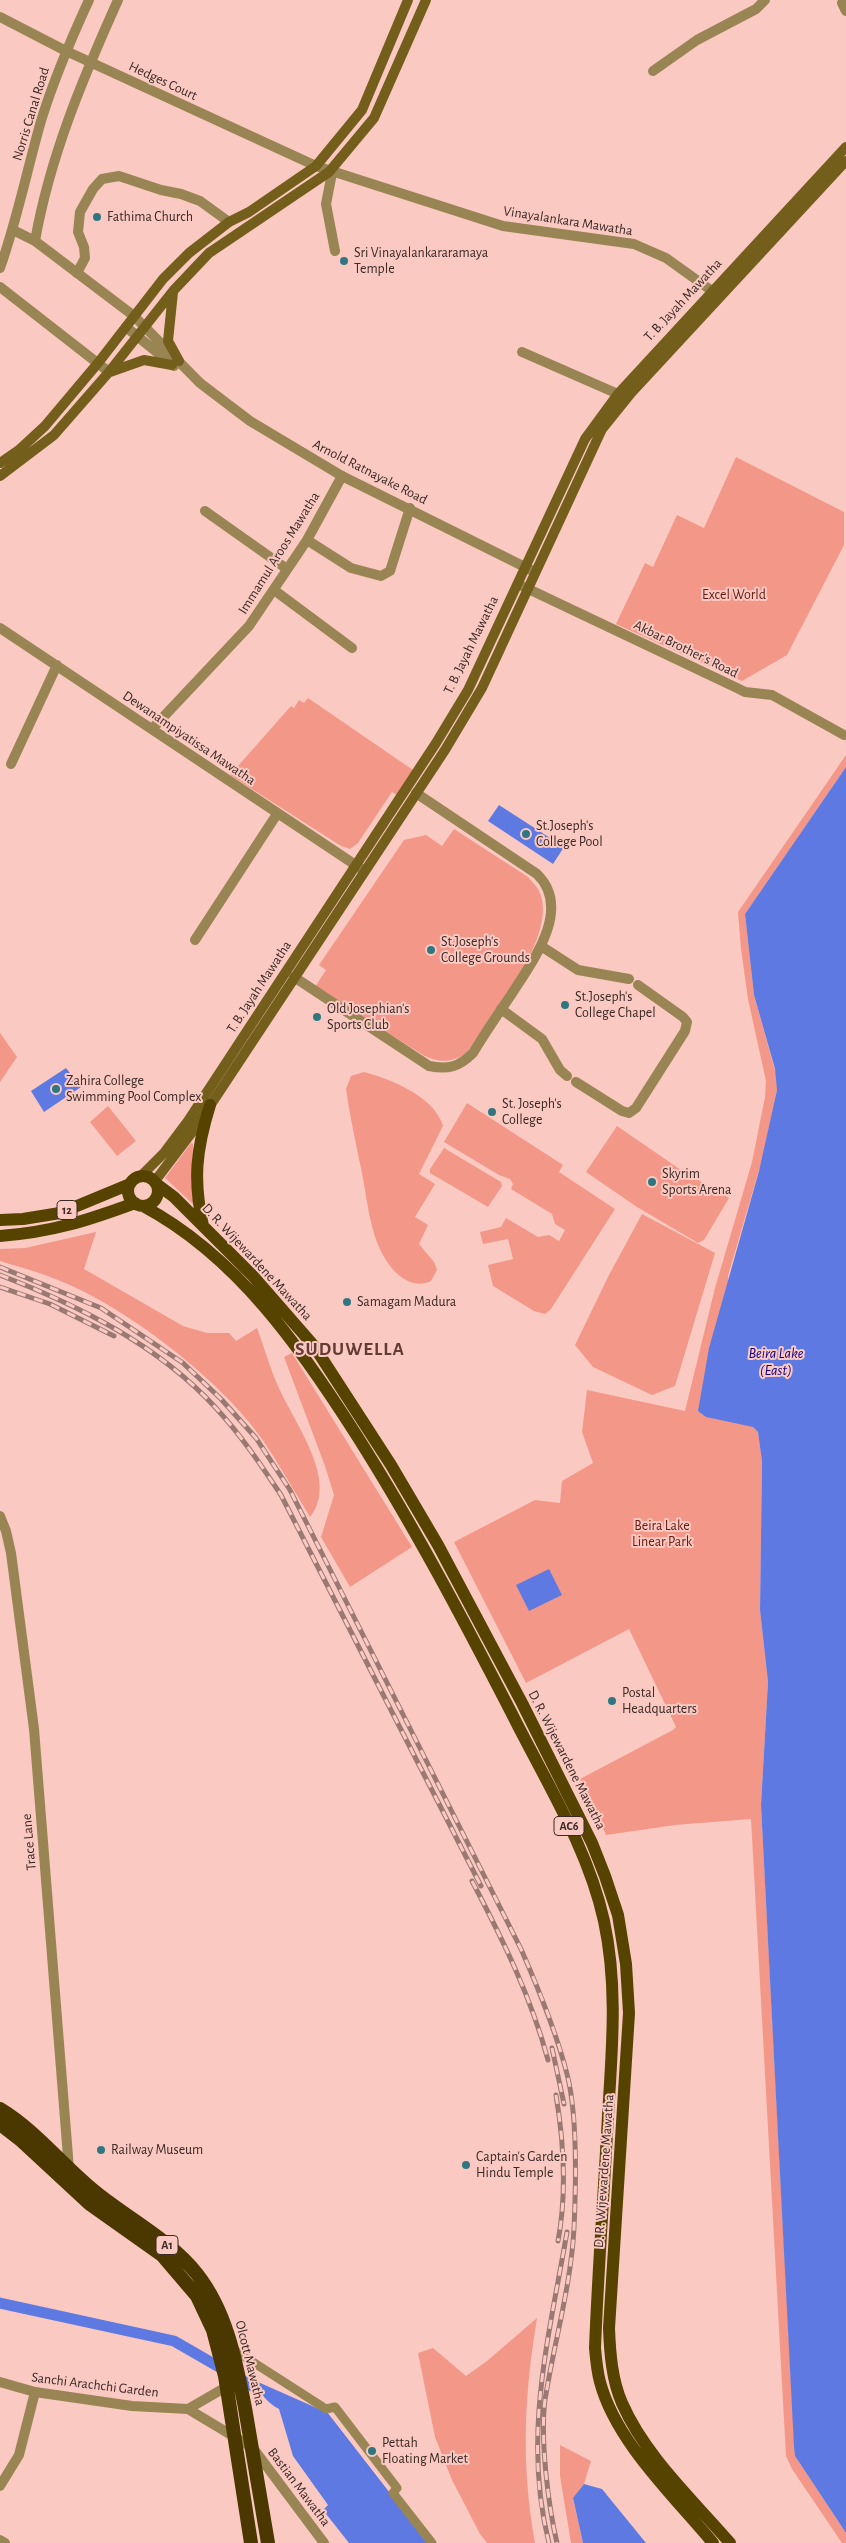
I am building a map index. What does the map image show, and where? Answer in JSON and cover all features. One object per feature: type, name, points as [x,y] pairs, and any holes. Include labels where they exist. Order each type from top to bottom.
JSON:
[{"type":"highway","name":"Olcott Mawatha","points":[[0,2109],[28,2128],[90,2204],[149,2245],[172,2265],[197,2296],[216,2340],[226,2382],[251,2543]]},
{"type":"highway","name":"Olcott Mawatha","points":[[0,2124],[65,2173],[158,2238],[188,2264],[210,2294],[232,2348],[241,2386],[268,2543]]},
{"type":"main road","points":[[0,463],[19,450],[45,426],[98,363],[163,279],[189,253],[229,222],[249,212],[316,166],[362,110],[408,0]]},
{"type":"main road","points":[[0,476],[54,435],[109,372],[173,291],[209,254],[331,173],[374,118],[426,0]]},
{"type":"main road","name":"T. B. Jayah Mawatha","points":[[142,1176],[164,1153],[188,1121],[360,868],[416,793],[482,688],[602,430],[716,294],[846,148]]},
{"type":"main road","name":"T. B. Jayah Mawatha","points":[[156,1183],[294,977],[468,690],[585,439],[618,394],[846,161]]},
{"type":"main road","points":[[109,372],[144,360],[175,363],[168,340],[173,291]]},
{"type":"main road","points":[[204,1226],[196,1184],[197,1160],[200,1138],[210,1105]]},
{"type":"main road","points":[[0,1236],[40,1232],[154,1202],[157,1197],[156,1183],[142,1176],[135,1178],[130,1184],[128,1194],[139,1205]]},
{"type":"main road","name":"D. R. Wijewardene Mawatha","points":[[156,1183],[174,1197],[204,1226],[292,1319],[314,1346],[344,1391],[438,1545],[522,1703],[592,1843],[618,1914],[626,1964],[629,2014],[609,2328],[612,2372],[630,2420],[657,2458],[730,2543]]},
{"type":"main road","name":"12","points":[[0,1220],[23,1219],[60,1213],[130,1184]]},
{"type":"main road","name":"D. R. Wijewardene Mawatha","points":[[139,1205],[174,1222],[244,1286],[305,1356],[333,1398],[427,1552],[573,1833],[604,1920],[615,2011],[595,2348],[600,2382],[615,2418],[638,2454],[713,2543]]},
{"type":"main road","points":[[333,1398],[344,1391]]},
{"type":"main road","points":[[427,1552],[438,1545]]},
{"type":"street","name":"Norris Canal Road","points":[[0,268],[13,230],[42,120],[66,51],[89,0]]},
{"type":"street","points":[[35,240],[42,203],[72,105],[118,0]]},
{"type":"street","points":[[653,71],[697,40],[756,9],[765,0]]},
{"type":"street","name":"Hedges Court","points":[[0,17],[66,51],[316,166]]},
{"type":"street","name":"Vinayalankara Mawatha","points":[[316,166],[331,173],[503,226],[634,244],[666,258],[716,294]]},
{"type":"street","points":[[331,173],[326,204],[335,251]]},
{"type":"street","points":[[77,273],[84,258],[84,247],[78,232],[80,212],[93,189],[102,179],[119,176],[180,194],[200,201],[229,222]]},
{"type":"street","name":"Arnold Ratnayake Road","points":[[13,230],[35,240],[134,316],[145,326],[175,363]]},
{"type":"street","points":[[0,287],[109,372]]},
{"type":"street","name":"Arnold Ratnayake Road","points":[[126,327],[250,421],[342,476],[410,508],[535,572]]},
{"type":"street","points":[[522,352],[618,394]]},
{"type":"street","name":"Immamul Aroos Mawatha","points":[[152,729],[249,626],[307,540],[342,476]]},
{"type":"street","points":[[307,540],[351,568],[381,576],[390,571],[410,508]]},
{"type":"street","points":[[205,511],[288,570]]},
{"type":"street","name":"Akbar Brother's Road","points":[[517,584],[736,688],[772,695],[844,735]]},
{"type":"street","points":[[274,590],[352,648]]},
{"type":"street","name":"Dewanampiyatissa Mawatha","points":[[0,628],[360,868]]},
{"type":"street","points":[[11,764],[57,666]]},
{"type":"street","points":[[294,977],[417,1059],[429,1066],[443,1069],[466,1060],[501,1009],[541,946],[547,928],[551,905],[546,882],[537,874],[416,793]]},
{"type":"street","points":[[195,940],[277,814]]},
{"type":"street","points":[[541,946],[578,970],[629,979]]},
{"type":"street","points":[[576,1082],[622,1111],[629,1113],[636,1108],[685,1031],[687,1022],[683,1016],[638,986]]},
{"type":"street","points":[[501,1009],[542,1039],[560,1070],[567,1076]]},
{"type":"street","name":"Trace Lane","points":[[0,1516],[6,1531],[10,1554],[34,1729],[65,2173]]},
{"type":"street","points":[[232,2348],[326,2409],[335,2407],[397,2488],[393,2493],[432,2543]]},
{"type":"street","name":"Sanchi Arachchi Garden","points":[[0,2382],[35,2392],[132,2406],[188,2409],[234,2435],[252,2448]]},
{"type":"street","points":[[188,2409],[226,2382]]},
{"type":"street","points":[[0,2486],[19,2455],[35,2392]]},
{"type":"street","name":"Bastian Mawatha","points":[[252,2448],[324,2543]]},
{"type":"street","points":[[0,2540],[5,2543]]},
{"type":"green space","name":"Excel World","points":[[736,457],[844,512],[844,545],[787,655],[742,681],[616,624],[645,563],[653,567],[677,515],[704,528]]},
{"type":"green space","points":[[308,698],[413,770],[397,795],[392,792],[358,843],[350,849],[341,846],[230,775],[291,706],[294,708],[299,700],[304,703]]},
{"type":"green space","name":"Beira Lake Linear Park","points":[[846,755],[846,767],[745,914],[754,995],[777,1078],[777,1090],[762,1160],[728,1276],[753,1427],[758,1432],[762,1460],[760,1610],[768,1682],[761,1805],[795,2456],[846,2533],[846,2543],[842,2543],[792,2469],[786,2456],[751,1819],[675,1825],[606,1835],[580,1779],[676,1727],[629,1629],[526,1683],[454,1542],[535,1500],[560,1503],[562,1481],[593,1463],[582,1432],[587,1390],[685,1411],[715,1288],[752,1162],[765,1097],[766,1081],[748,999],[738,912]]},
{"type":"green space","name":"St.Joseph's College Grounds","points":[[454,829],[528,877],[540,893],[543,914],[539,934],[518,978],[467,1053],[456,1059],[440,1061],[423,1055],[315,987],[326,970],[319,965],[404,840],[426,835],[442,846]]},
{"type":"green space","points":[[0,1033],[17,1057],[0,1082]]},
{"type":"green space","points":[[364,1072],[387,1079],[422,1098],[431,1106],[443,1126],[419,1174],[435,1184],[415,1217],[428,1225],[419,1244],[434,1262],[437,1270],[431,1281],[416,1284],[403,1278],[391,1268],[375,1236],[367,1204],[346,1089],[351,1076]]},
{"type":"green space","points":[[467,1103],[563,1165],[559,1172],[615,1209],[551,1309],[545,1314],[534,1311],[493,1286],[488,1265],[513,1259],[508,1239],[483,1244],[480,1232],[501,1227],[506,1218],[538,1237],[549,1235],[559,1241],[565,1230],[555,1224],[552,1214],[511,1189],[513,1184],[510,1179],[499,1175],[444,1142]]},
{"type":"green space","points":[[108,1106],[136,1141],[117,1156],[90,1122]]},
{"type":"green space","name":"Skyrim Sports Arena","points":[[617,1126],[681,1170],[729,1198],[704,1240],[698,1243],[637,1207],[586,1172]]},
{"type":"green space","points":[[191,1143],[193,1144],[192,1173],[195,1206],[165,1178]]},
{"type":"green space","points":[[444,1148],[501,1182],[502,1186],[488,1207],[430,1173],[430,1169]]},
{"type":"green space","points":[[642,1214],[715,1253],[675,1386],[652,1395],[593,1367],[575,1345],[609,1275]]},
{"type":"green space","points":[[96,1232],[84,1269],[183,1326],[207,1333],[229,1333],[236,1341],[257,1328],[278,1386],[303,1433],[317,1469],[320,1486],[318,1502],[310,1517],[262,1439],[244,1416],[197,1369],[141,1326],[85,1292],[51,1277],[0,1261],[0,1249],[25,1248]]},
{"type":"green space","points":[[292,1353],[412,1547],[350,1587],[321,1537],[334,1495],[284,1357]]},
{"type":"green space","points":[[537,2318],[529,2375],[526,2430],[528,2486],[535,2543],[487,2543],[480,2534],[452,2480],[435,2437],[418,2353],[433,2348],[466,2376],[487,2361]]},
{"type":"green space","points":[[560,2445],[591,2461],[584,2484],[573,2499],[583,2543],[571,2543],[560,2476]]},
{"type":"water","name":"Beira Lake (East)","points":[[846,767],[846,2533],[795,2456],[794,2447],[761,1805],[768,1682],[760,1610],[762,1461],[758,1432],[753,1427],[706,1417],[698,1411],[709,1348],[759,1171],[777,1090],[775,1069],[754,995],[745,914]]},
{"type":"water","name":"St.Joseph's College Pool","points":[[499,805],[564,847],[553,864],[488,821]]},
{"type":"water","name":"Zahira College Swimming Pool Complex","points":[[66,1068],[81,1087],[44,1112],[31,1091]]},
{"type":"water","points":[[549,1569],[562,1595],[529,1611],[516,1585]]},
{"type":"water","points":[[258,2382],[328,2413],[429,2543],[349,2543],[323,2510],[328,2505],[293,2456],[279,2409],[265,2398]]},
{"type":"water","points":[[584,2484],[602,2489],[646,2543],[583,2543],[573,2498]]},
{"type":"pier","points":[[330,2412],[430,2541],[429,2543],[328,2413]]},
{"type":"waterway","points":[[0,2303],[174,2341],[259,2390]]},
{"type":"railway","points":[[0,1267],[101,1308],[183,1363],[221,1399],[256,1438],[290,1490],[521,1949],[547,2011],[563,2058],[571,2091],[575,2130],[575,2191],[572,2250],[566,2293],[545,2400],[544,2415],[546,2472],[557,2543]]},
{"type":"railway","points":[[0,1275],[87,1314],[142,1346],[193,1385],[233,1428],[281,1495],[481,1886]]},
{"type":"railway","points":[[0,1287],[50,1304],[114,1336]]},
{"type":"railway","points":[[472,1881],[495,1925],[525,1991],[548,2060]]},
{"type":"railway","points":[[552,2048],[564,2104]]},
{"type":"railway","points":[[556,2095],[561,2131],[563,2168],[563,2205],[558,2241]]},
{"type":"railway","points":[[549,2543],[541,2503],[538,2425],[546,2348],[567,2232]]},
{"type":"place","name":"Fathima Church","points":[[97,217]]},
{"type":"place","name":"Sri Vinayalankararamaya Temple","points":[[344,261]]},
{"type":"place","name":"St.Joseph's College Pool","points":[[526,834]]},
{"type":"place","name":"St.Joseph's College Grounds","points":[[431,950]]},
{"type":"place","name":"St.Joseph's College Chapel","points":[[565,1005]]},
{"type":"place","name":"Old Josephian's Sports Club","points":[[317,1017]]},
{"type":"place","name":"Zahira College Swimming Pool Complex","points":[[56,1089]]},
{"type":"place","name":"St. Joseph's College","points":[[492,1112]]},
{"type":"place","name":"Skyrim Sports Arena","points":[[652,1182]]},
{"type":"place","name":"Samagam Madura","points":[[347,1302]]},
{"type":"place","name":"Postal Headquarters","points":[[612,1701]]},
{"type":"place","name":"Railway Museum","points":[[101,2150]]},
{"type":"place","name":"Captain's Garden Hindu Temple","points":[[466,2165]]},
{"type":"place","name":"Pettah Floating Market","points":[[372,2451]]},
{"type":"district","name":"SUDUWELLA","points":[[350,1349]]}]
